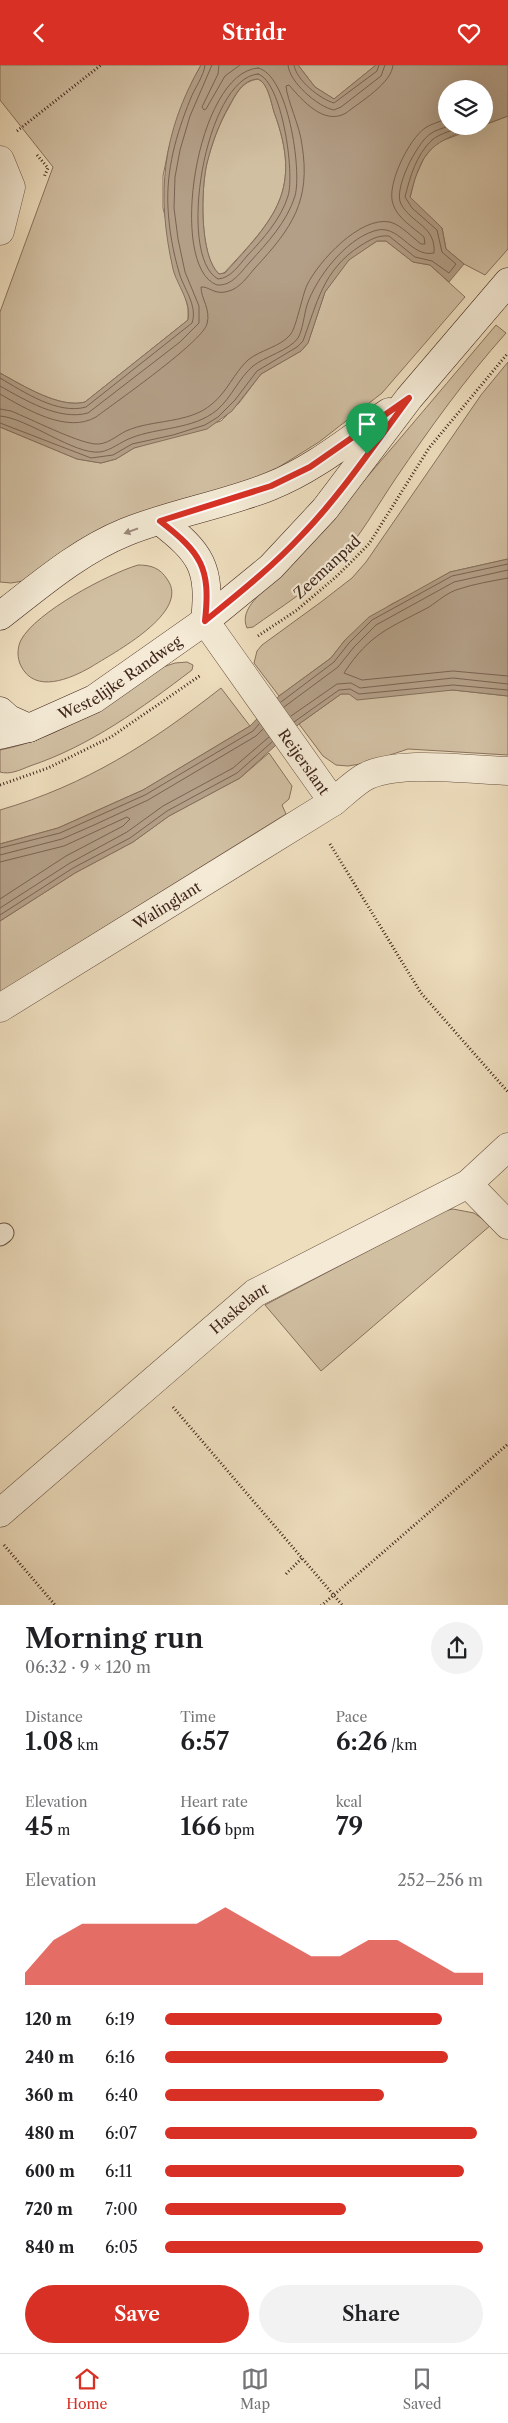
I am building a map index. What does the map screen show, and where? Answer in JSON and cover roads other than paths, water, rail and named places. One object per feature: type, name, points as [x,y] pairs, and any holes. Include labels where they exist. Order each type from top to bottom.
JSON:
[{"type":"street","points":[[0,159],[11,187],[0,231]]},
{"type":"street","name":"Westelijke Randweg","points":[[0,735],[29,729],[94,699],[205,621],[271,567],[301,537],[325,509],[409,398],[507,284]]},
{"type":"street","name":"Westelijke Randweg","points":[[0,616],[73,560],[126,532],[271,486],[310,467],[409,398]]},
{"type":"street","points":[[160,521],[186,541],[197,554],[203,570],[208,594],[205,621]]},
{"type":"street","name":"Reijerslant","points":[[205,621],[244,679],[308,765],[322,808],[364,777],[390,770],[412,767],[508,771]]},
{"type":"street","points":[[0,711],[8,719],[29,729]]},
{"type":"street","name":"Walinglant","points":[[0,1008],[322,808]]},
{"type":"street","name":"Haskelant","points":[[0,1513],[255,1293],[468,1184],[508,1147]]},
{"type":"street","points":[[468,1184],[508,1225]]},
{"type":"water","points":[[201,65],[298,65],[315,87],[334,99],[376,65],[508,65],[508,116],[493,122],[493,80],[438,80],[438,135],[455,135],[431,149],[425,157],[419,167],[410,197],[442,228],[446,249],[464,264],[449,282],[430,265],[413,262],[386,241],[377,241],[349,260],[325,292],[308,343],[301,351],[261,374],[232,411],[207,429],[134,448],[116,459],[101,463],[77,459],[0,427],[0,373],[41,395],[64,402],[85,402],[188,320],[188,307],[173,269],[165,215],[164,189],[166,164],[178,115]],"holes":[[[258,79],[264,84],[269,93],[282,139],[286,162],[284,183],[279,201],[258,236],[225,273],[219,274],[212,265],[208,253],[203,221],[207,163],[219,127],[237,92],[252,80]]]},
{"type":"water","points":[[508,559],[508,696],[453,690],[357,700],[349,694],[341,694],[299,724],[240,778],[169,816],[133,842],[75,873],[0,921],[0,844],[58,828],[143,790],[250,726],[279,696],[331,658],[345,640],[369,617],[450,572]]}]
